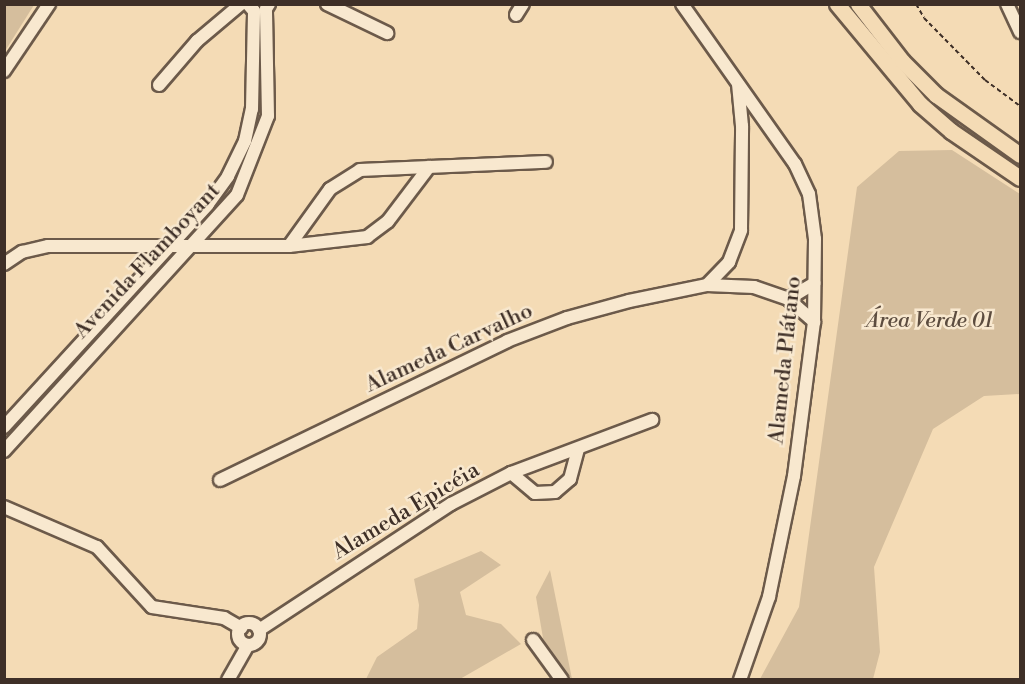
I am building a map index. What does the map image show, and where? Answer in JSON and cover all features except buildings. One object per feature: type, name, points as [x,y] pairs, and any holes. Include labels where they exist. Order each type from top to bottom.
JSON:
[{"type":"main road","points":[[837,4],[920,104],[951,131],[1020,178]]},
{"type":"main road","points":[[858,4],[902,60],[936,95],[1020,155]]},
{"type":"street","points":[[4,71],[49,4]]},
{"type":"street","points":[[159,85],[197,41],[241,4]]},
{"type":"street","points":[[327,4],[387,33]]},
{"type":"street","name":"Alameda Plátano","points":[[682,4],[795,164],[809,194],[815,239],[814,322],[780,550],[757,638],[740,680]]},
{"type":"street","points":[[1007,4],[1020,32]]},
{"type":"street","name":"Avenida Flamboyant","points":[[4,427],[168,244],[215,195],[245,141],[255,76],[259,7]]},
{"type":"street","name":"Avenida Flamboyant","points":[[4,451],[155,281],[237,195],[268,116],[270,84],[259,7]]},
{"type":"street","points":[[707,285],[729,262],[741,230],[742,126],[738,82]]},
{"type":"street","points":[[742,126],[762,117]]},
{"type":"street","points":[[290,246],[330,189],[344,178],[360,170],[546,162]]},
{"type":"street","points":[[4,264],[22,252],[48,246],[168,244],[290,246],[367,237],[387,221],[429,168]]},
{"type":"street","points":[[729,262],[734,285]]},
{"type":"street","points":[[143,272],[155,281]]},
{"type":"street","points":[[814,322],[788,299],[815,283]]},
{"type":"street","name":"Alameda Carvalho","points":[[220,480],[507,341],[567,318],[707,285],[734,285],[762,289],[788,299]]},
{"type":"street","name":"Alameda Epicéia","points":[[259,630],[451,504],[511,473],[578,450],[652,420]]},
{"type":"street","points":[[511,473],[535,493],[555,492],[570,479],[578,450]]},
{"type":"street","points":[[4,507],[97,547],[152,607],[224,618],[241,628]]},
{"type":"street","points":[[228,680],[248,645],[258,640],[259,630],[250,623],[241,628]]},
{"type":"street","points":[[241,628],[239,639],[248,645]]},
{"type":"street","points":[[533,640],[562,680]]},
{"type":"path","points":[[916,4],[924,18],[985,80],[1020,106]]},
{"type":"green space","points":[[4,5],[34,5],[5,51]]},
{"type":"green space","name":"Área Verde 01","points":[[952,150],[1020,194],[1020,394],[984,396],[933,429],[874,567],[880,652],[873,679],[760,679],[799,607],[857,187],[899,151]]},
{"type":"green space","points":[[481,551],[501,565],[460,592],[466,615],[501,624],[521,644],[460,679],[366,679],[377,657],[417,629],[419,605],[414,579]]},
{"type":"green space","points":[[550,570],[572,679],[550,679],[536,597]]}]
